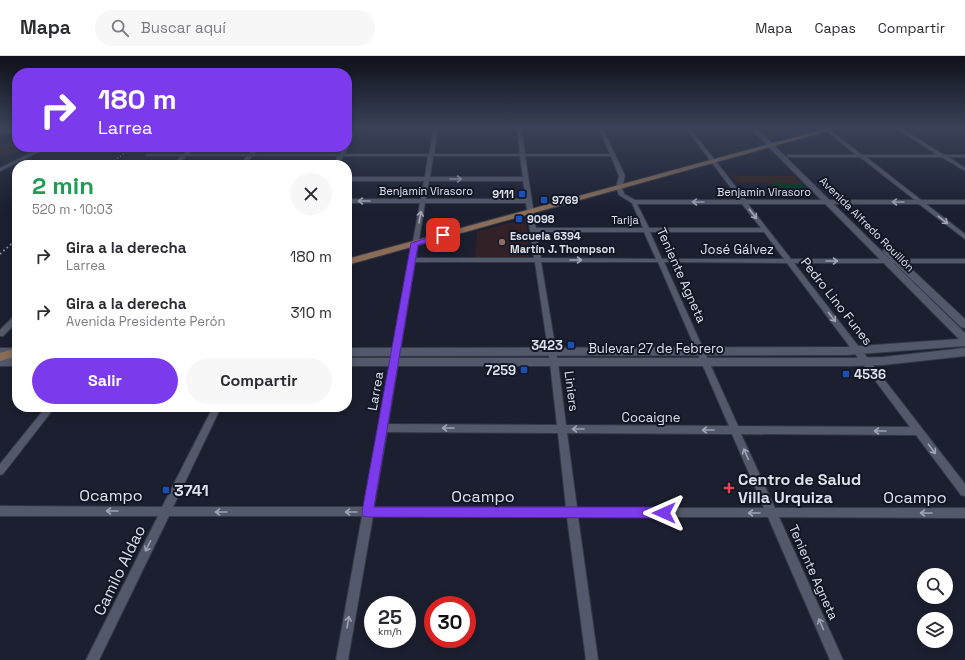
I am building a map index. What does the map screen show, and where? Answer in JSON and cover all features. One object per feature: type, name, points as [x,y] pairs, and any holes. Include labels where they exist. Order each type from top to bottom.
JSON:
[{"type":"main road","points":[[352,260],[529,206],[620,184],[726,155]]},
{"type":"main road","name":"Avenida Alfredo Rouillón","points":[[783,155],[827,202],[965,339]]},
{"type":"main road","name":"Avenida Alfredo Rouillón","points":[[789,156],[965,325]]},
{"type":"main road","points":[[352,255],[415,240]]},
{"type":"main road","name":"Bulevar 27 de Febrero","points":[[352,361],[395,357],[551,351],[858,350],[965,342]]},
{"type":"main road","points":[[0,350],[12,346]]},
{"type":"main road","points":[[0,350],[12,351]]},
{"type":"main road","name":"Bulevar 27 de Febrero","points":[[352,353],[395,357],[554,362],[866,362],[965,352]]},
{"type":"main road","points":[[0,357],[12,353]]},
{"type":"main road","points":[[0,362],[12,362]]},
{"type":"street","points":[[20,160],[30,155]]},
{"type":"street","points":[[180,160],[185,155]]},
{"type":"street","points":[[247,160],[251,155]]},
{"type":"street","points":[[339,160],[342,155]]},
{"type":"street","name":"Larrea","points":[[342,660],[430,155]]},
{"type":"street","name":"Liniers","points":[[522,155],[551,351],[554,362],[592,660]]},
{"type":"street","name":"Teniente Agneta","points":[[613,155],[622,176],[620,184],[622,195],[634,202],[647,230],[837,660]]},
{"type":"street","name":"Pedro Lino Funes","points":[[709,155],[965,492]]},
{"type":"street","points":[[789,156],[965,156]]},
{"type":"street","points":[[861,156],[965,237]]},
{"type":"street","points":[[943,156],[965,170]]},
{"type":"street","points":[[0,170],[12,164]]},
{"type":"street","points":[[352,179],[526,179]]},
{"type":"street","name":"Benjamín Virasoro","points":[[352,201],[422,201],[529,206]]},
{"type":"street","name":"Benjamín Virasoro","points":[[634,202],[965,202]]},
{"type":"street","name":"Tarija","points":[[533,230],[765,230]]},
{"type":"street","name":"José Gálvez","points":[[412,260],[965,261]]},
{"type":"street","points":[[0,334],[12,323]]},
{"type":"street","points":[[0,471],[47,412]]},
{"type":"street","name":"Camilo Aldao","points":[[92,660],[214,412]]},
{"type":"street","name":"Cocaigne","points":[[382,428],[919,431]]},
{"type":"street","name":"Ocampo","points":[[0,511],[965,513]]},
{"type":"shaded area","points":[[731,174],[737,176],[794,176],[802,184],[738,183]]},
{"type":"shaded area","name":"Escuela 6394 Martín J. Thompson","points":[[526,219],[530,259],[475,259],[477,231]]},
{"type":"green space","points":[[771,183],[802,184],[813,195],[811,197],[783,197]]},
{"type":"railway","points":[[115,160],[122,155]]},
{"type":"railway","points":[[0,254],[12,243]]},
{"type":"place","name":"9111","points":[[522,194]]},
{"type":"place","name":"9769","points":[[544,200]]},
{"type":"place","name":"9098","points":[[519,219]]},
{"type":"place","name":"Escuela 6394 Martín J. Thompson","points":[[502,242]]},
{"type":"place","name":"3423","points":[[571,345]]},
{"type":"place","name":"7259","points":[[524,370]]},
{"type":"place","name":"4536","points":[[846,374]]},
{"type":"place","name":"Centro de Salud Villa Urquiza","points":[[729,488]]},
{"type":"place","name":"3741","points":[[166,490]]},
{"type":"route","points":[[443,235],[415,243],[368,512],[664,513]]}]
